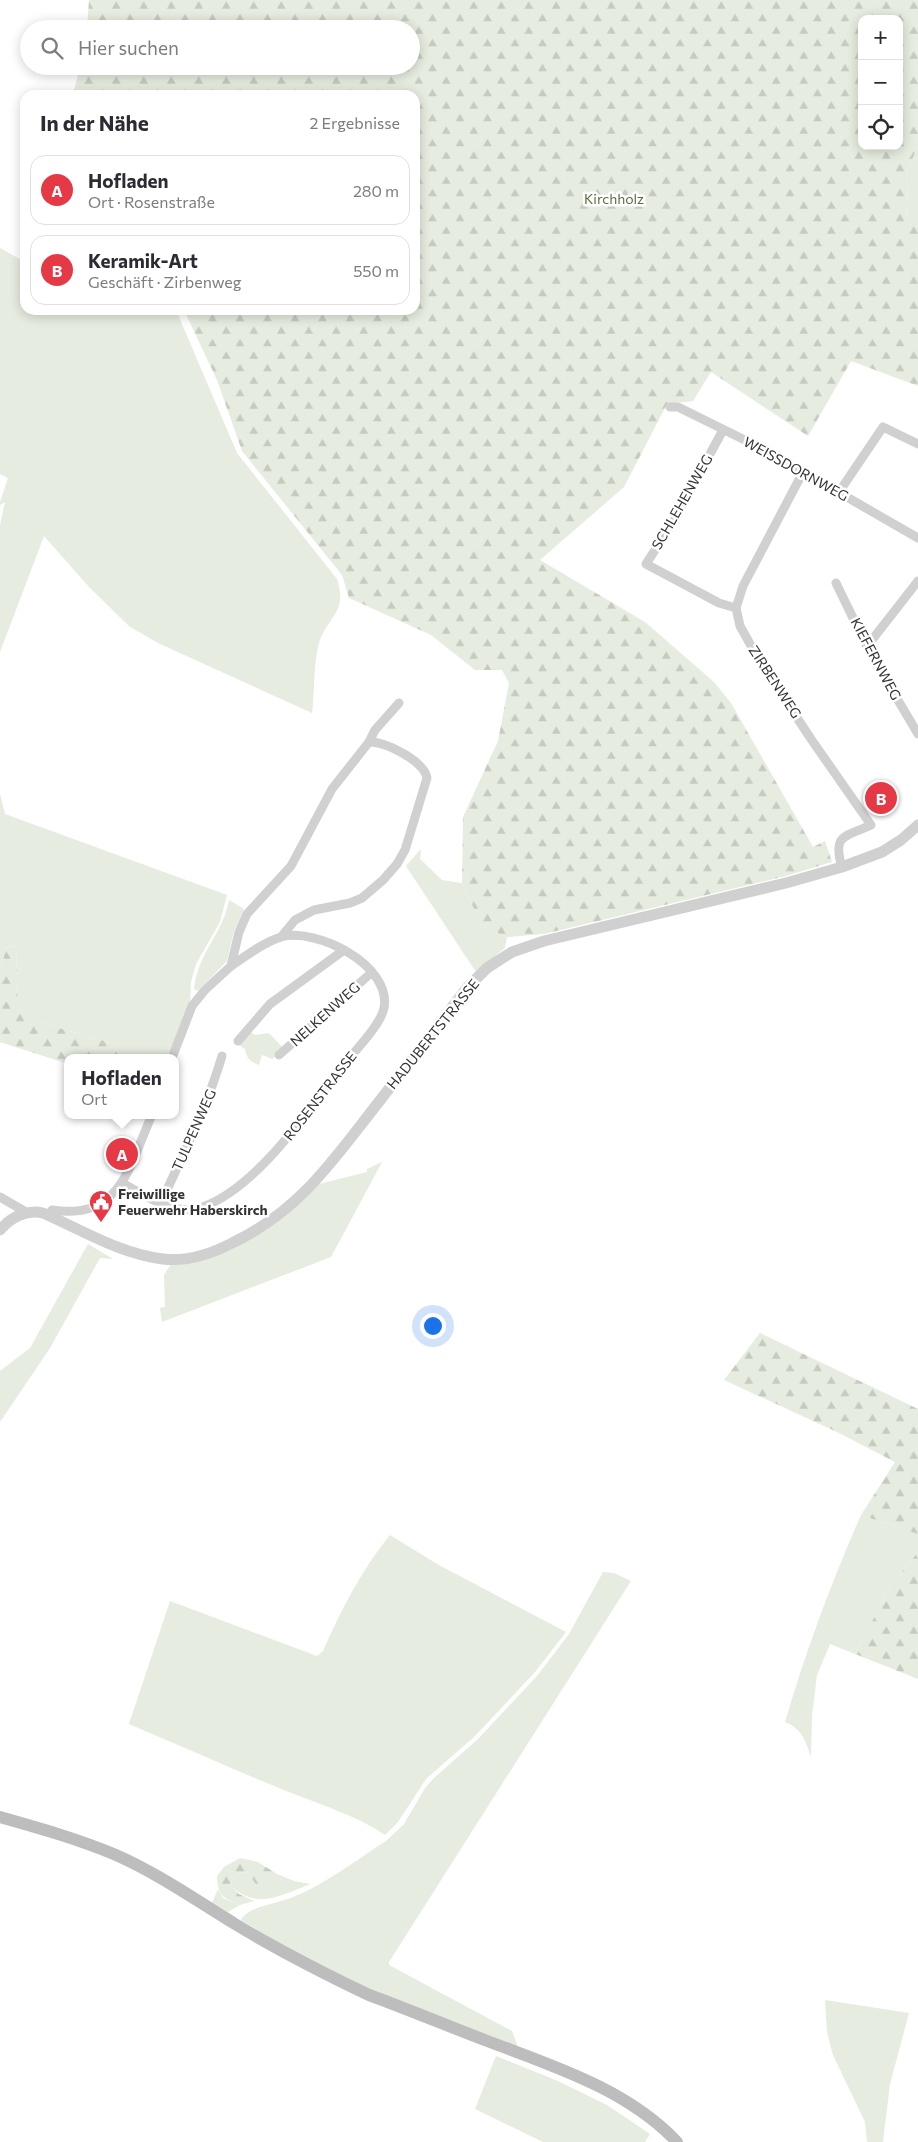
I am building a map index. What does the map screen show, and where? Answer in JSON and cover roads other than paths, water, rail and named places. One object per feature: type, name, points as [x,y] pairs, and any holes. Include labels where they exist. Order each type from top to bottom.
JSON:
[{"type":"main road","points":[[0,1816],[53,1832],[144,1869],[292,1957],[378,1998],[568,2071],[648,2116],[677,2142]]},
{"type":"street","name":"WEISSDORNWEG","points":[[670,407],[678,406],[765,450],[918,538]]},
{"type":"street","points":[[839,492],[883,427],[918,444]]},
{"type":"street","name":"SCHLEHENWEG","points":[[723,430],[672,522],[646,564],[719,603],[736,608]]},
{"type":"street","points":[[736,608],[742,586],[803,472]]},
{"type":"street","points":[[868,645],[918,581]]},
{"type":"street","name":"KIEFERNWEG","points":[[836,583],[875,661],[918,734]]},
{"type":"street","name":"ZIRBENWEG","points":[[736,608],[740,626],[759,660],[811,739],[872,825],[844,838],[838,843],[837,850],[842,867]]},
{"type":"street","points":[[231,966],[239,932],[247,914],[291,866],[332,789],[369,742],[375,730],[399,702]]},
{"type":"street","name":"ROSENSTRASSE","points":[[174,1054],[192,1006],[205,990],[231,966],[281,938],[295,920],[314,910],[350,903],[362,898],[377,886],[401,858],[410,836],[427,778],[426,771],[388,745],[378,741],[369,742]]},
{"type":"street","name":"HADUBERTSTRASSE","points":[[26,1212],[38,1212],[49,1215],[106,1242],[141,1255],[175,1259],[194,1258],[214,1252],[250,1235],[276,1219],[317,1181],[466,990],[501,958],[544,941],[786,883],[842,867],[882,852],[901,840],[918,825]]},
{"type":"street","name":"ROSENSTRASSE","points":[[122,1183],[175,1210],[188,1210],[204,1206],[241,1184],[294,1132],[382,1013],[384,999],[380,983],[344,950],[320,938],[304,936],[281,938]]},
{"type":"street","points":[[238,1041],[270,1004],[344,950]]},
{"type":"street","name":"NELKENWEG","points":[[279,1055],[371,973]]},
{"type":"street","name":"TULPENWEG","points":[[161,1203],[201,1117],[213,1087],[222,1056]]},
{"type":"street","points":[[49,1215],[52,1210],[82,1211],[95,1207],[112,1197],[122,1183],[150,1119]]},
{"type":"street","points":[[0,1197],[26,1212]]},
{"type":"street","points":[[0,1230],[26,1212]]},
{"type":"place","name":"Keramik-Art","points":[[881,798]]},
{"type":"place","name":"Hofladen","points":[[122,1154]]},
{"type":"place","name":"Freiwillige Feuerwehr Haberskirch","points":[[101,1223]]},
{"type":"park label","name":"Kirchholz","points":[[614,199]]}]
